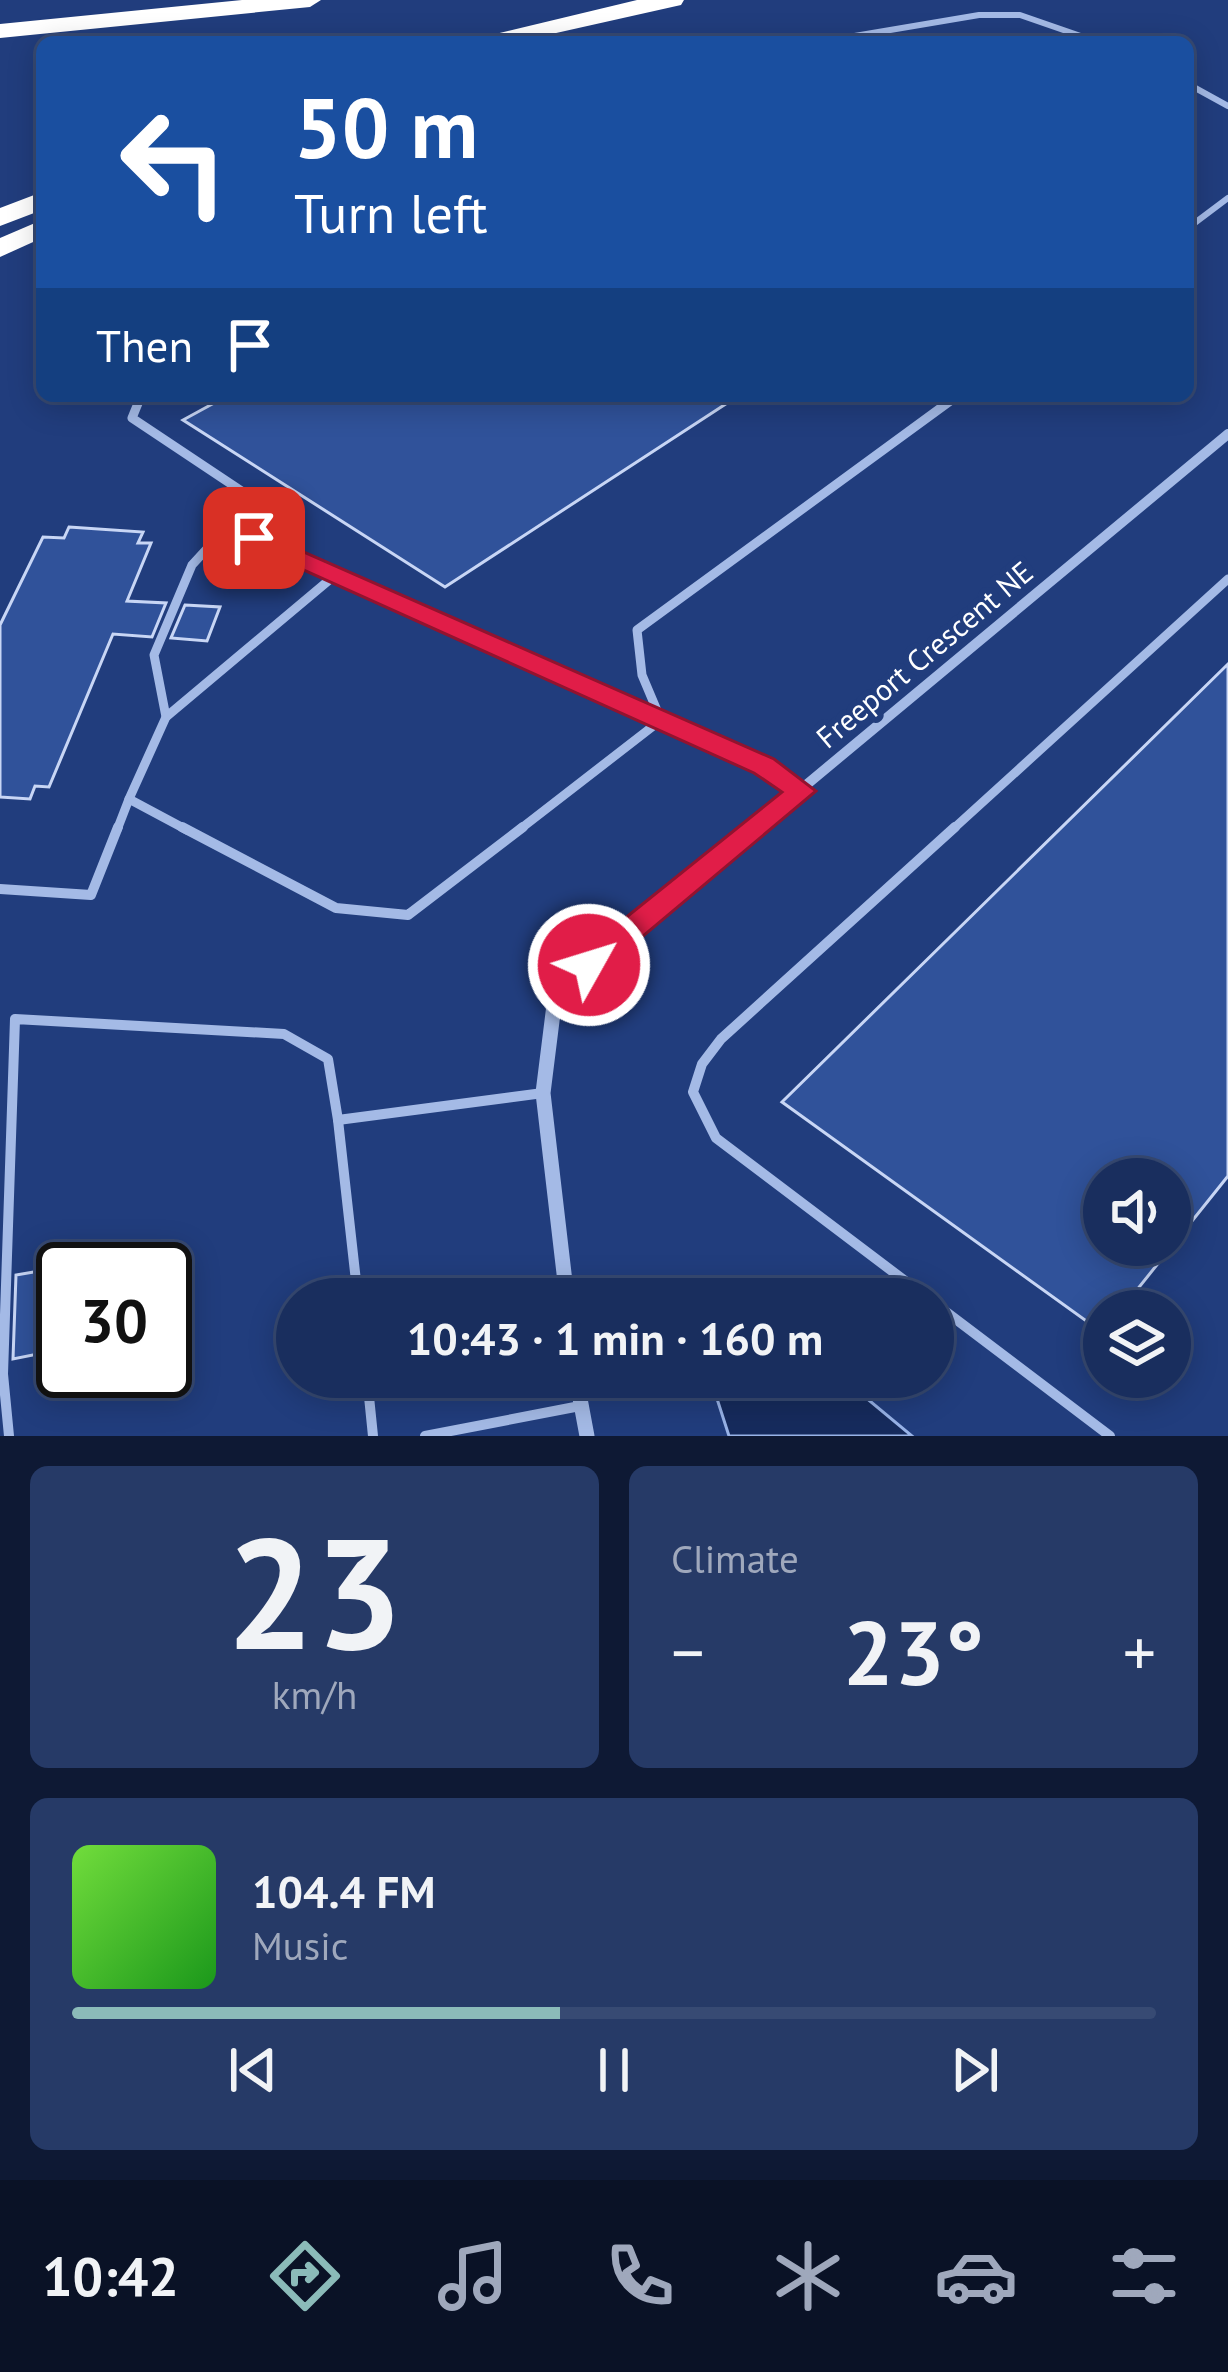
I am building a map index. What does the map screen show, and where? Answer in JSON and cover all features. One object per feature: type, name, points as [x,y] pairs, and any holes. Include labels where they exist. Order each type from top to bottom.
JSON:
[{"type":"highway","points":[[0,32],[310,0]]},
{"type":"highway","points":[[492,36],[674,0]]},
{"type":"highway","points":[[512,36],[568,20]]},
{"type":"highway","points":[[0,218],[36,203]]},
{"type":"highway","points":[[0,249],[36,231]]},
{"type":"street","name":"Freeport Crescent NE","points":[[565,1278],[543,1093],[554,1005],[589,965],[1228,434]]},
{"type":"street","points":[[579,1398],[587,1436]]},
{"type":"lane","points":[[855,36],[979,15],[1019,15],[1080,36]]},
{"type":"lane","points":[[1194,87],[1228,106]]},
{"type":"lane","points":[[1194,224],[1228,199]]},
{"type":"lane","points":[[139,402],[132,418],[243,492],[238,515],[192,565],[154,655],[166,717]]},
{"type":"lane","points":[[661,721],[642,675],[637,630],[949,402]]},
{"type":"lane","points":[[238,515],[254,538],[764,766],[802,791]]},
{"type":"lane","points":[[0,889],[91,895],[166,717],[334,576]]},
{"type":"lane","points":[[902,1278],[716,1138],[694,1092],[702,1064],[721,1039],[1228,579]]},
{"type":"lane","points":[[129,799],[336,908],[408,915],[661,721]]},
{"type":"lane","points":[[0,1018],[284,1034],[328,1059],[356,1278]]},
{"type":"lane","points":[[9,1436],[3,1374],[15,1019]]},
{"type":"lane","points":[[338,1120],[543,1093]]},
{"type":"lane","points":[[954,1317],[1110,1436]]},
{"type":"lane","points":[[369,1398],[373,1436]]},
{"type":"lane","points":[[425,1436],[580,1406]]},
{"type":"water","points":[[717,1398],[866,1398],[912,1436],[729,1436]]},
{"type":"building","points":[[216,402],[729,402],[445,587],[183,420]]},
{"type":"building","points":[[69,527],[143,532],[138,543],[151,543],[127,601],[166,603],[152,637],[113,634],[49,787],[35,786],[30,799],[0,797],[0,625],[43,537],[64,538]]},
{"type":"building","points":[[185,605],[220,607],[207,641],[171,638]]},
{"type":"building","points":[[1228,664],[1228,1176],[1191,1222],[1191,1158],[1083,1158],[1083,1266],[1156,1266],[1137,1290],[1083,1290],[1083,1319],[782,1102]]},
{"type":"building","points":[[36,1272],[36,1354],[13,1359],[16,1275]]},
{"type":"route","points":[[254,538],[764,766],[802,791],[589,965]]}]
